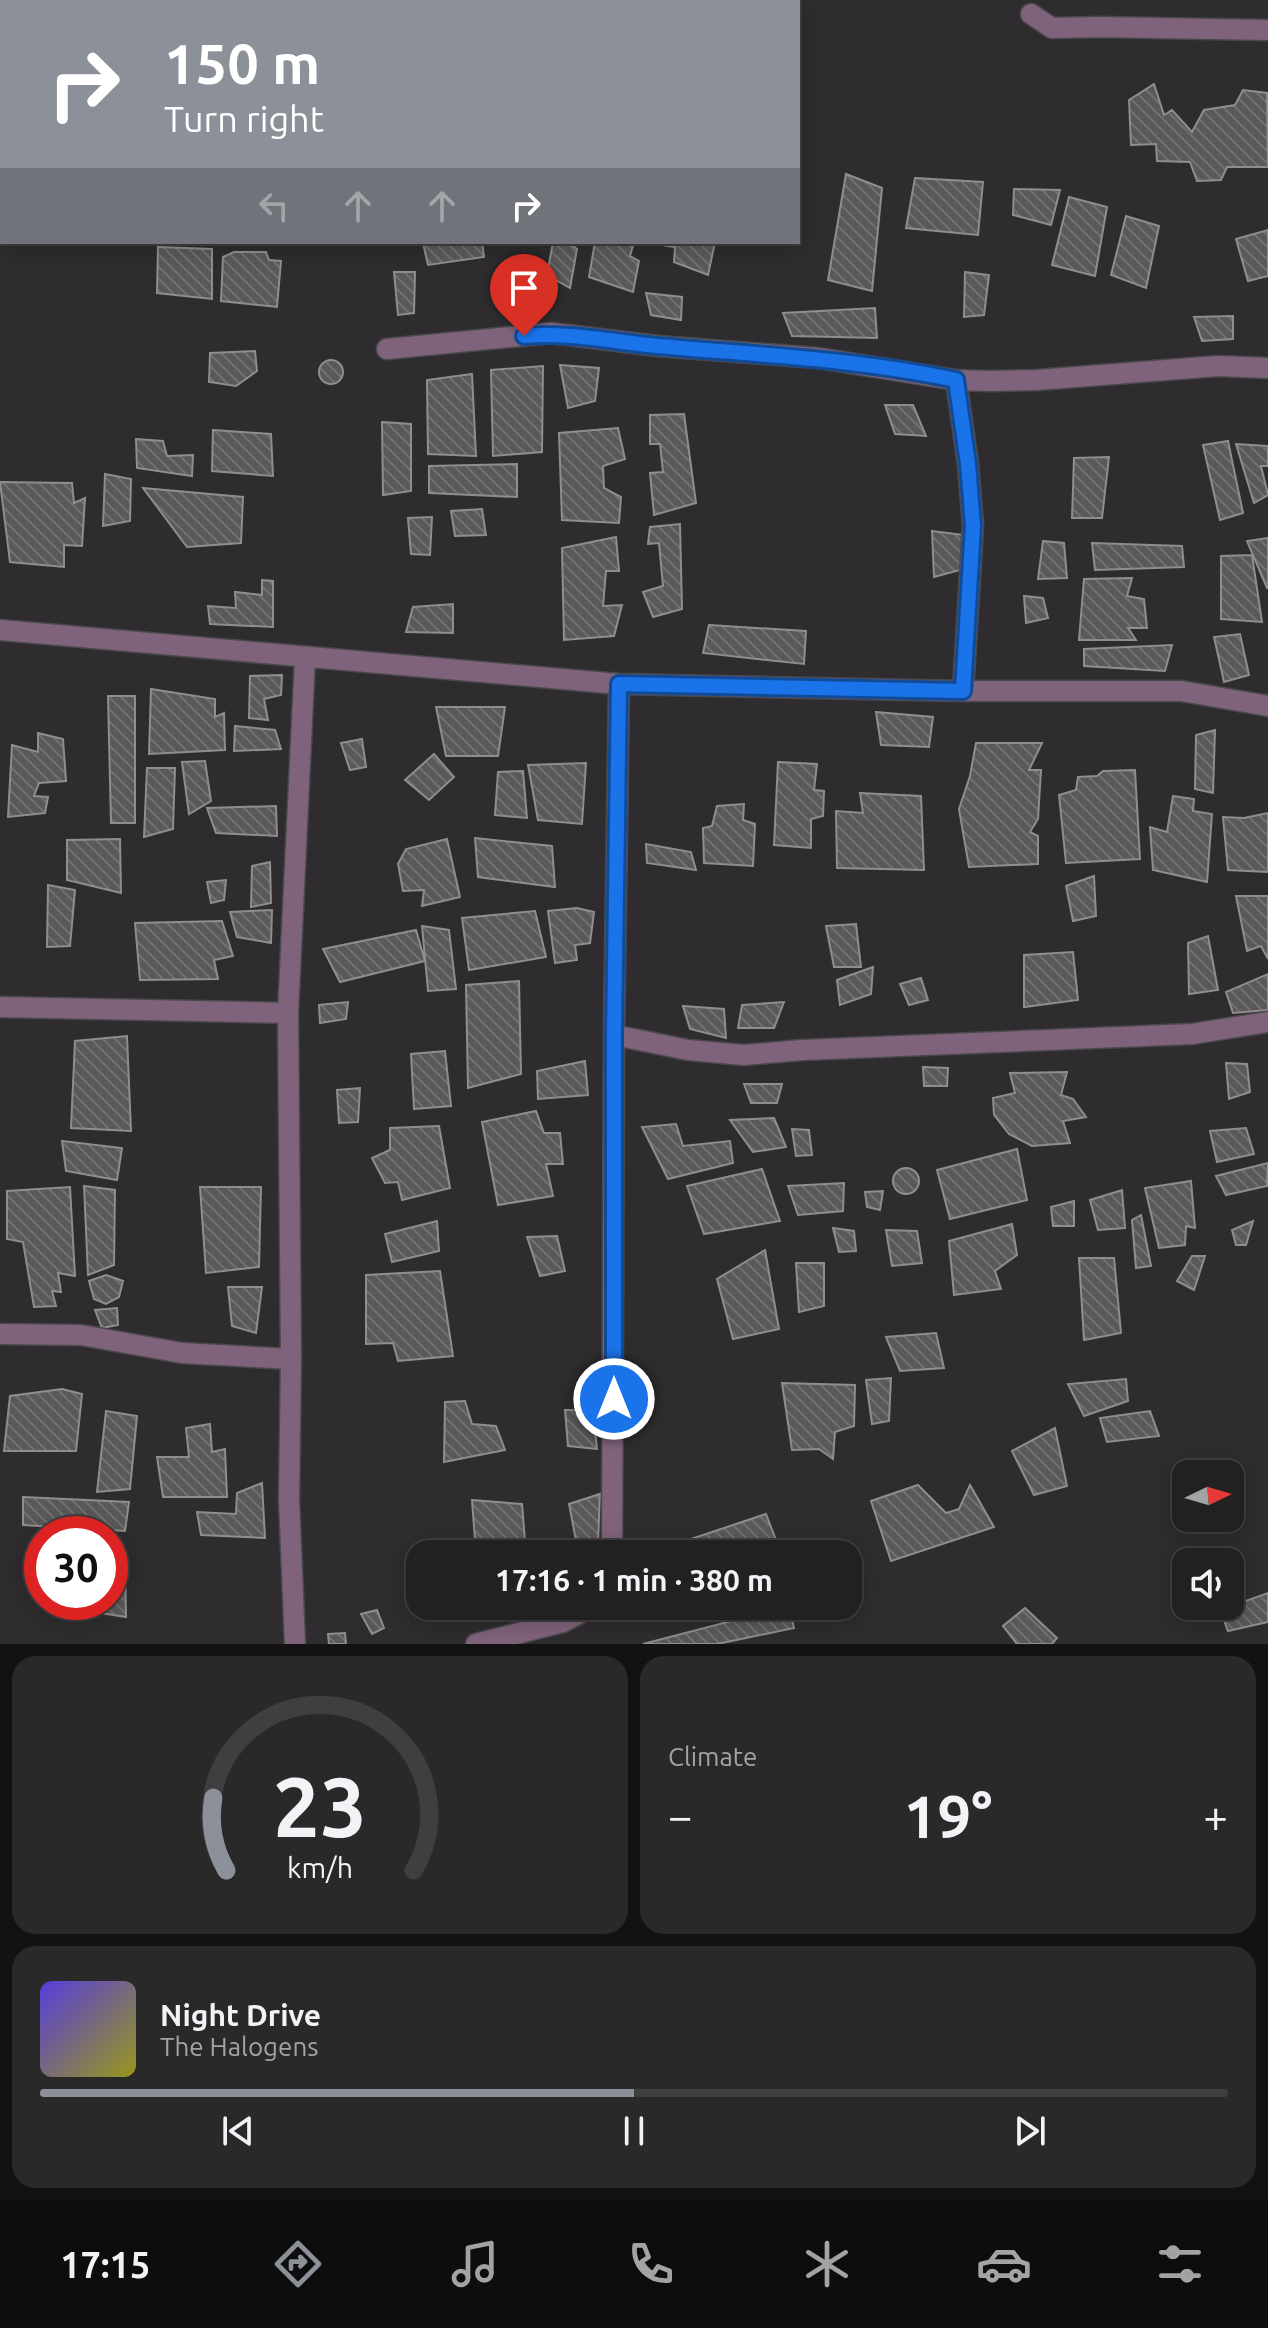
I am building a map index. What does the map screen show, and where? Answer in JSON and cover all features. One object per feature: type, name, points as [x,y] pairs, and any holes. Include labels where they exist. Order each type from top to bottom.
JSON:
[{"type":"street","points":[[1031,14],[1052,28],[1268,30]]},
{"type":"street","points":[[387,349],[551,333],[658,346],[818,358],[956,380],[1037,380],[1218,366],[1268,368]]},
{"type":"street","points":[[956,380],[973,526],[963,691]]},
{"type":"street","points":[[0,630],[619,684],[963,691],[1181,691],[1268,706]]},
{"type":"street","points":[[295,1644],[289,1499],[288,1013],[305,658]]},
{"type":"street","points":[[612,1540],[619,684]]},
{"type":"street","points":[[0,1007],[288,1013]]},
{"type":"street","points":[[614,1035],[688,1050],[744,1055],[1192,1034],[1268,1022]]},
{"type":"street","points":[[0,1334],[81,1335],[182,1353],[291,1359]]},
{"type":"street","points":[[476,1644],[567,1620]]},
{"type":"building","points":[[1154,84],[1164,115],[1172,110],[1192,132],[1204,110],[1235,105],[1243,90],[1267,93],[1268,167],[1227,167],[1221,180],[1197,181],[1190,162],[1157,161],[1156,144],[1131,145],[1129,100]]},
{"type":"building","points":[[846,174],[882,188],[872,291],[828,280]]},
{"type":"building","points":[[915,178],[983,182],[978,235],[906,228]]},
{"type":"building","points":[[1014,189],[1060,190],[1051,225],[1013,215]]},
{"type":"building","points":[[1069,197],[1107,207],[1095,276],[1052,265]]},
{"type":"building","points":[[1126,216],[1159,226],[1146,288],[1111,275]]},
{"type":"building","points":[[1268,230],[1268,276],[1248,281],[1236,239]]},
{"type":"building","points":[[423,244],[482,244],[484,257],[428,265]]},
{"type":"building","points":[[553,244],[570,244],[577,249],[570,288],[547,275]]},
{"type":"building","points":[[595,244],[633,244],[630,256],[639,261],[633,292],[589,277]]},
{"type":"building","points":[[715,244],[708,275],[674,262],[675,247],[661,245]]},
{"type":"building","points":[[158,247],[212,249],[212,299],[157,293]]},
{"type":"building","points":[[234,252],[266,252],[269,260],[281,261],[277,307],[221,301],[223,257]]},
{"type":"building","points":[[394,272],[415,272],[414,313],[398,315]]},
{"type":"building","points":[[965,272],[989,275],[984,315],[964,317]]},
{"type":"building","points":[[646,293],[682,297],[681,320],[651,315]]},
{"type":"building","points":[[875,308],[877,338],[792,336],[783,313]]},
{"type":"building","points":[[1233,316],[1233,339],[1202,341],[1194,317]]},
{"type":"building","points":[[255,351],[257,371],[236,386],[209,382],[210,353]]},
{"type":"building","points":[[326,360],[336,360],[343,367],[343,377],[336,384],[326,384],[319,377],[319,367]]},
{"type":"building","points":[[560,365],[599,368],[595,401],[568,408]]},
{"type":"building","points":[[543,366],[542,452],[493,456],[491,370]]},
{"type":"building","points":[[472,374],[476,456],[428,454],[427,380]]},
{"type":"building","points":[[885,405],[913,405],[926,436],[895,434]]},
{"type":"building","points":[[684,414],[696,503],[654,515],[650,473],[663,472],[660,444],[650,444],[650,415]]},
{"type":"building","points":[[382,422],[411,424],[411,491],[383,495]]},
{"type":"building","points":[[618,428],[625,459],[603,466],[604,488],[621,497],[619,523],[562,520],[559,433]]},
{"type":"building","points":[[213,430],[271,434],[273,476],[212,471]]},
{"type":"building","points":[[136,439],[163,441],[167,456],[193,455],[192,476],[137,468]]},
{"type":"building","points":[[1228,441],[1243,513],[1220,520],[1203,445]]},
{"type":"building","points":[[1236,444],[1268,446],[1268,466],[1261,466],[1268,495],[1254,503]]},
{"type":"building","points":[[1109,457],[1102,518],[1072,518],[1074,458]]},
{"type":"building","points":[[517,464],[517,497],[429,493],[429,466]]},
{"type":"building","points":[[105,474],[131,479],[130,521],[103,526]]},
{"type":"building","points":[[0,482],[72,483],[74,503],[85,498],[82,546],[64,545],[64,567],[10,562]]},
{"type":"building","points":[[143,488],[243,497],[241,543],[187,547]]},
{"type":"building","points":[[482,509],[486,535],[455,536],[451,511]]},
{"type":"building","points":[[432,517],[430,555],[411,554],[408,518]]},
{"type":"building","points":[[680,524],[682,609],[653,617],[643,592],[663,586],[659,543],[648,544],[650,527]]},
{"type":"building","points":[[932,531],[964,535],[960,570],[934,577]]},
{"type":"building","points":[[616,537],[619,571],[606,571],[603,606],[622,605],[614,636],[564,640],[562,548]]},
{"type":"building","points":[[1268,538],[1268,588],[1267,588],[1247,541]]},
{"type":"building","points":[[1043,541],[1064,543],[1067,578],[1038,579]]},
{"type":"building","points":[[1092,543],[1182,546],[1184,567],[1095,570]]},
{"type":"building","points":[[1252,555],[1262,622],[1221,619],[1221,556]]},
{"type":"building","points":[[1132,578],[1127,596],[1144,599],[1147,628],[1128,628],[1136,640],[1079,640],[1084,579]]},
{"type":"building","points":[[262,580],[273,581],[273,627],[210,624],[208,606],[236,608],[235,592],[262,595]]},
{"type":"building","points":[[1024,596],[1043,598],[1048,618],[1026,623]]},
{"type":"building","points":[[453,604],[453,633],[406,632],[413,607]]},
{"type":"building","points":[[709,625],[806,631],[804,664],[703,653]]},
{"type":"building","points":[[1240,634],[1249,675],[1224,682],[1214,637]]},
{"type":"building","points":[[1172,645],[1165,671],[1084,666],[1084,649]]},
{"type":"building","points":[[282,675],[281,695],[264,699],[268,720],[249,718],[250,676]]},
{"type":"building","points":[[151,689],[215,699],[215,717],[224,713],[225,750],[149,754]]},
{"type":"building","points":[[108,696],[135,696],[135,823],[111,823]]},
{"type":"building","points":[[436,707],[505,707],[498,756],[446,756]]},
{"type":"building","points":[[876,712],[933,717],[929,747],[881,745]]},
{"type":"building","points":[[235,726],[275,730],[281,749],[234,751]]},
{"type":"building","points":[[1215,730],[1213,793],[1195,789],[1196,735]]},
{"type":"building","points":[[38,733],[63,739],[66,781],[39,783],[34,796],[48,797],[45,813],[8,817],[12,745],[38,752]]},
{"type":"building","points":[[362,739],[366,767],[350,770],[341,743]]},
{"type":"building","points":[[976,743],[1042,743],[1029,770],[1041,770],[1038,819],[1030,832],[1038,836],[1038,864],[969,867],[959,809],[970,776]]},
{"type":"building","points":[[434,754],[454,777],[429,800],[405,780]]},
{"type":"building","points":[[205,761],[211,801],[189,814],[182,762]]},
{"type":"building","points":[[778,762],[817,764],[814,790],[824,791],[823,816],[811,819],[811,848],[774,845]]},
{"type":"building","points":[[586,763],[582,824],[538,820],[528,765]]},
{"type":"building","points":[[147,768],[175,768],[173,829],[144,837]]},
{"type":"building","points":[[1135,770],[1140,859],[1066,863],[1059,795],[1076,790],[1078,777],[1097,776],[1103,771]]},
{"type":"building","points":[[523,771],[527,818],[495,815],[498,772]]},
{"type":"building","points":[[860,793],[921,796],[924,870],[837,868],[836,811],[863,813]]},
{"type":"building","points":[[1173,796],[1194,799],[1193,811],[1212,814],[1207,882],[1153,870],[1150,827],[1167,832]]},
{"type":"building","points":[[744,804],[743,820],[755,824],[753,866],[704,863],[703,828],[712,826],[717,806]]},
{"type":"building","points":[[276,806],[277,836],[216,833],[207,808]]},
{"type":"building","points":[[1268,813],[1268,872],[1228,870],[1223,817],[1244,818]]},
{"type":"building","points":[[475,838],[552,846],[555,887],[478,877]]},
{"type":"building","points":[[120,839],[121,893],[67,880],[67,840]]},
{"type":"building","points":[[447,839],[460,897],[422,906],[424,890],[403,891],[398,864],[406,849]]},
{"type":"building","points":[[646,844],[691,852],[696,870],[647,863]]},
{"type":"building","points":[[270,862],[271,903],[251,907],[252,866]]},
{"type":"building","points":[[1094,876],[1096,916],[1073,921],[1066,886]]},
{"type":"building","points":[[226,880],[224,900],[211,903],[207,882]]},
{"type":"building","points":[[48,885],[75,890],[70,946],[47,947]]},
{"type":"building","points":[[1236,896],[1268,896],[1268,959],[1261,946],[1247,951]]},
{"type":"building","points":[[577,908],[594,912],[590,943],[575,945],[577,960],[555,963],[548,911]]},
{"type":"building","points":[[272,910],[271,943],[237,937],[230,912]]},
{"type":"building","points":[[535,911],[546,957],[469,970],[462,918]]},
{"type":"building","points":[[222,921],[233,956],[214,960],[218,979],[140,980],[135,923]]},
{"type":"building","points":[[856,924],[861,967],[834,967],[826,926]]},
{"type":"building","points":[[422,926],[449,930],[456,989],[428,991]]},
{"type":"building","points":[[416,930],[425,961],[340,982],[323,949]]},
{"type":"building","points":[[1208,936],[1218,990],[1189,994],[1188,943]]},
{"type":"building","points":[[1073,952],[1078,1000],[1024,1007],[1024,955]]},
{"type":"building","points":[[873,967],[871,994],[840,1005],[837,980]]},
{"type":"building","points":[[1268,974],[1268,1010],[1233,1013],[1226,992]]},
{"type":"building","points":[[921,978],[928,1000],[909,1005],[900,984]]},
{"type":"building","points":[[519,981],[521,1074],[468,1088],[466,985]]},
{"type":"building","points":[[348,1002],[346,1019],[320,1023],[319,1005]]},
{"type":"building","points":[[784,1002],[774,1028],[738,1028],[742,1005]]},
{"type":"building","points":[[683,1006],[724,1009],[726,1038],[690,1029]]},
{"type":"building","points":[[127,1036],[131,1131],[71,1128],[75,1041]]},
{"type":"building","points":[[445,1051],[451,1106],[414,1109],[411,1054]]},
{"type":"building","points":[[585,1061],[588,1095],[538,1099],[537,1071]]},
{"type":"building","points":[[1226,1063],[1247,1064],[1250,1092],[1229,1099]]},
{"type":"building","points":[[923,1067],[948,1068],[947,1086],[924,1086]]},
{"type":"building","points":[[1067,1072],[1061,1095],[1073,1099],[1086,1117],[1063,1121],[1070,1143],[1032,1146],[1009,1134],[994,1115],[993,1098],[1015,1093],[1010,1073]]},
{"type":"building","points":[[744,1084],[782,1084],[777,1103],[751,1103]]},
{"type":"building","points":[[360,1088],[358,1122],[339,1123],[337,1090]]},
{"type":"building","points":[[536,1111],[544,1133],[560,1133],[563,1164],[546,1164],[553,1196],[498,1205],[482,1122]]},
{"type":"building","points":[[774,1118],[786,1147],[753,1152],[730,1120]]},
{"type":"building","points":[[676,1124],[683,1146],[730,1141],[733,1163],[668,1179],[642,1127]]},
{"type":"building","points":[[439,1126],[450,1188],[402,1200],[398,1182],[385,1183],[372,1158],[390,1150],[390,1128]]},
{"type":"building","points":[[1246,1128],[1254,1154],[1217,1162],[1210,1131]]},
{"type":"building","points":[[792,1129],[809,1130],[812,1155],[796,1156]]},
{"type":"building","points":[[62,1141],[122,1148],[117,1180],[66,1171]]},
{"type":"building","points":[[1017,1149],[1027,1200],[950,1219],[937,1170]]},
{"type":"building","points":[[1268,1163],[1267,1186],[1226,1195],[1216,1176]]},
{"type":"building","points":[[906,1168],[915,1172],[919,1181],[915,1190],[906,1194],[897,1190],[893,1181],[897,1172]]},
{"type":"building","points":[[762,1169],[780,1221],[704,1234],[687,1186]]},
{"type":"building","points":[[1191,1181],[1195,1228],[1186,1226],[1185,1245],[1159,1248],[1145,1188]]},
{"type":"building","points":[[844,1183],[843,1211],[798,1215],[788,1186]]},
{"type":"building","points":[[84,1186],[115,1190],[114,1265],[88,1275]]},
{"type":"building","points":[[70,1187],[75,1276],[58,1273],[61,1292],[52,1291],[56,1306],[34,1307],[23,1242],[7,1239],[7,1191]]},
{"type":"building","points":[[200,1187],[261,1187],[259,1267],[206,1273]]},
{"type":"building","points":[[1122,1190],[1125,1228],[1098,1230],[1090,1200]]},
{"type":"building","points":[[883,1191],[880,1210],[867,1207],[865,1192]]},
{"type":"building","points":[[1074,1201],[1074,1226],[1053,1226],[1051,1207]]},
{"type":"building","points":[[1141,1215],[1151,1266],[1136,1268],[1132,1220]]},
{"type":"building","points":[[437,1221],[439,1251],[392,1262],[385,1234]]},
{"type":"building","points":[[1253,1221],[1246,1245],[1236,1245],[1232,1230]]},
{"type":"building","points":[[1012,1224],[1017,1255],[995,1271],[1001,1289],[954,1295],[949,1241]]},
{"type":"building","points":[[833,1228],[854,1231],[856,1251],[839,1252]]},
{"type":"building","points":[[886,1230],[917,1231],[922,1263],[892,1266]]},
{"type":"building","points":[[557,1236],[565,1271],[540,1276],[527,1237]]},
{"type":"building","points":[[765,1250],[779,1329],[733,1339],[717,1279]]},
{"type":"building","points":[[1192,1256],[1205,1256],[1194,1290],[1177,1281]]},
{"type":"building","points":[[1079,1258],[1114,1258],[1121,1333],[1084,1340]]},
{"type":"building","points":[[796,1263],[824,1263],[824,1306],[799,1312]]},
{"type":"building","points":[[440,1271],[453,1356],[398,1361],[393,1343],[366,1344],[366,1275]]},
{"type":"building","points":[[106,1275],[123,1281],[119,1297],[106,1304],[94,1299],[89,1281]]},
{"type":"building","points":[[228,1287],[262,1287],[256,1333],[232,1326]]},
{"type":"building","points":[[117,1308],[118,1325],[102,1328],[95,1310]]},
{"type":"building","points":[[936,1333],[944,1368],[900,1371],[886,1337]]},
{"type":"building","points":[[891,1378],[889,1421],[872,1424],[866,1380]]},
{"type":"building","points":[[1126,1379],[1128,1401],[1084,1416],[1068,1384]]},
{"type":"building","points":[[782,1383],[855,1385],[854,1426],[835,1432],[833,1459],[819,1449],[792,1450]]},
{"type":"building","points":[[62,1389],[82,1394],[76,1451],[4,1451],[10,1396]]},
{"type":"building","points":[[465,1401],[472,1424],[496,1426],[505,1450],[444,1462],[445,1402]]},
{"type":"building","points":[[565,1410],[593,1410],[597,1449],[568,1446]]},
{"type":"building","points":[[106,1411],[137,1416],[130,1489],[97,1492]]},
{"type":"building","points":[[1150,1411],[1159,1436],[1107,1442],[1100,1418]]},
{"type":"building","points":[[210,1424],[212,1452],[225,1449],[227,1497],[163,1497],[157,1457],[189,1457],[186,1428]]},
{"type":"building","points":[[1055,1428],[1067,1486],[1034,1495],[1012,1451]]},
{"type":"building","points":[[262,1483],[265,1538],[201,1535],[197,1512],[236,1514],[237,1493]]},
{"type":"building","points":[[918,1485],[946,1513],[959,1509],[970,1485],[994,1527],[891,1561],[871,1501]]},
{"type":"building","points":[[600,1494],[598,1540],[576,1540],[569,1504]]},
{"type":"building","points":[[23,1497],[129,1502],[127,1516],[24,1516],[23,1525]]},
{"type":"building","points":[[472,1500],[522,1504],[525,1540],[475,1540]]},
{"type":"building","points":[[766,1514],[776,1540],[688,1540]]},
{"type":"building","points":[[1268,1593],[1268,1622],[1228,1631],[1224,1620],[1244,1620],[1244,1602]]},
{"type":"building","points":[[1025,1608],[1057,1638],[1052,1644],[1017,1644],[1003,1626]]},
{"type":"building","points":[[377,1610],[384,1628],[372,1634],[361,1614]]},
{"type":"building","points":[[735,1620],[792,1620],[794,1628],[717,1644],[643,1644]]},
{"type":"building","points":[[345,1633],[346,1644],[329,1644],[328,1634]]},
{"type":"route","points":[[524,336],[551,333],[658,346],[818,358],[956,380],[968,464],[973,526],[963,691],[619,684],[614,1035],[614,1399]]}]
